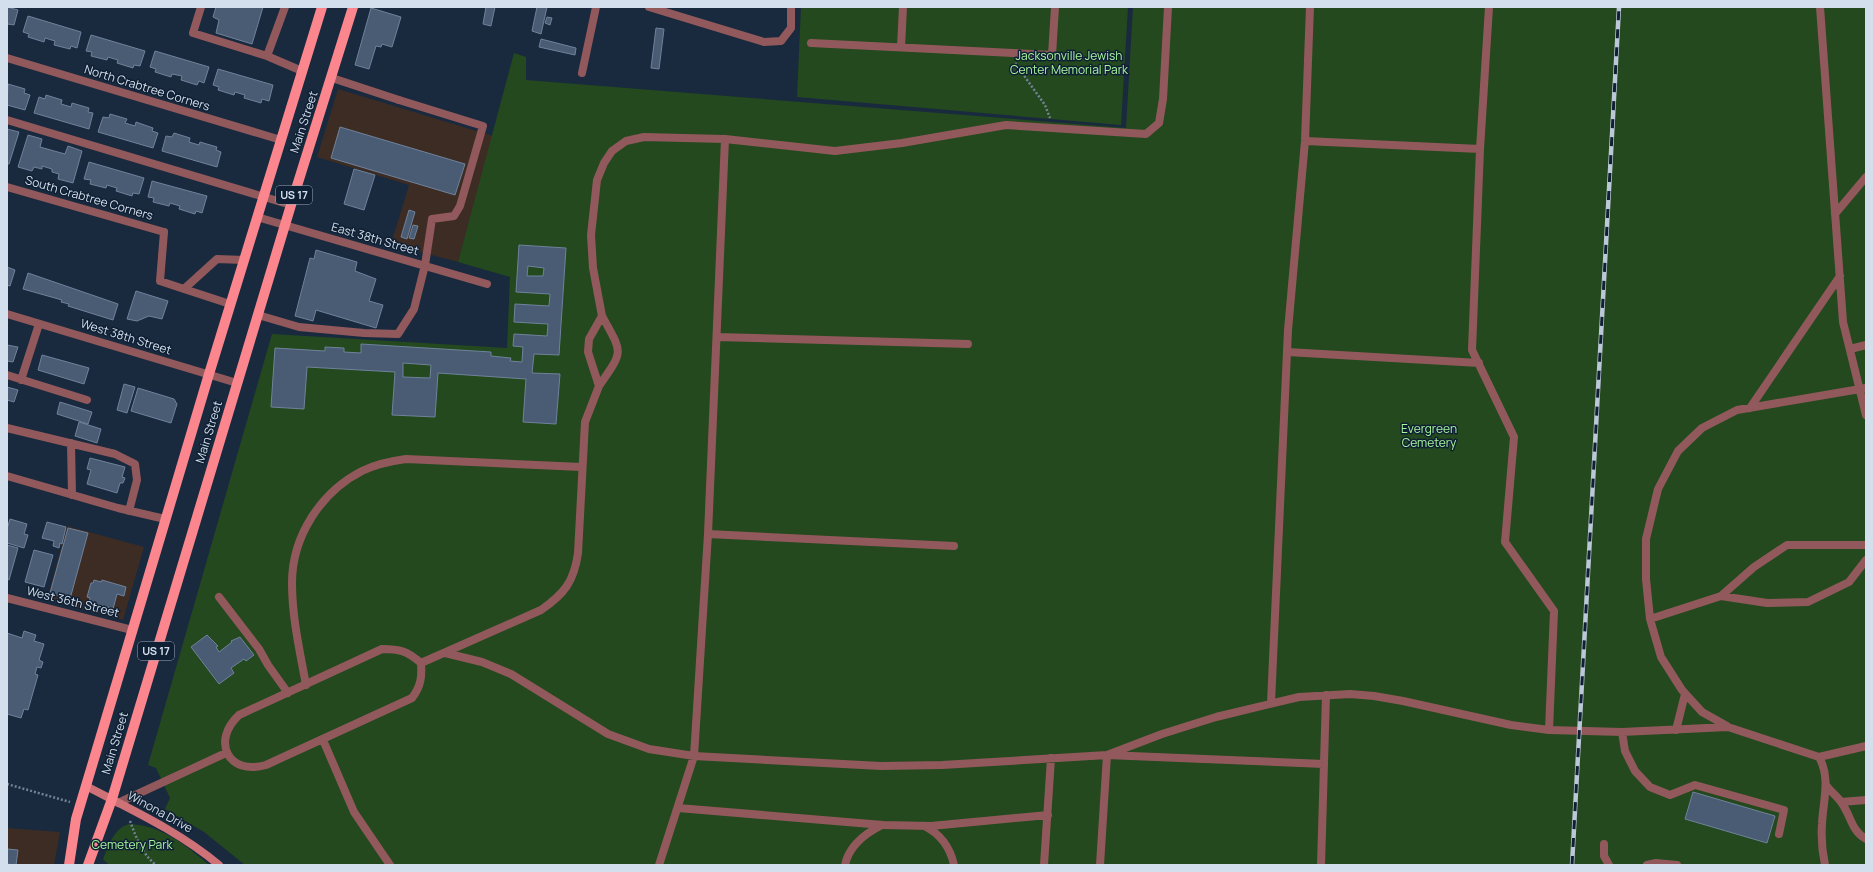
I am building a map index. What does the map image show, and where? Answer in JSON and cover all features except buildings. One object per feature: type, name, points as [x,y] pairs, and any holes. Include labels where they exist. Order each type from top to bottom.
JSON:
[{"type":"main road","name":"Main Street","points":[[68,865],[76,819],[208,374],[322,7]]},
{"type":"main road","name":"Main Street","points":[[88,865],[115,801],[284,225],[332,78],[353,7]]},
{"type":"street","points":[[201,7],[193,33],[266,56],[302,71]]},
{"type":"street","points":[[266,56],[284,7]]},
{"type":"street","points":[[582,73],[596,7]]},
{"type":"street","points":[[649,7],[764,42],[781,41],[790,28],[791,7]]},
{"type":"street","points":[[901,48],[903,7]]},
{"type":"street","points":[[811,43],[1052,56],[1055,7]]},
{"type":"street","points":[[420,663],[541,610],[558,598],[569,584],[576,570],[585,422],[598,386],[617,360],[619,346],[602,316],[593,268],[591,235],[597,180],[604,163],[612,151],[626,141],[644,137],[725,138],[835,151],[902,143],[1006,125],[1146,134],[1159,123],[1163,99],[1168,7]]},
{"type":"street","points":[[1271,703],[1287,352],[1305,141],[1310,7]]},
{"type":"street","points":[[1489,7],[1480,149],[1472,350],[1514,437],[1505,542],[1554,611],[1549,730]]},
{"type":"street","points":[[1820,7],[1843,322],[1863,389],[1866,415]]},
{"type":"street","name":"North Crabtree Corners","points":[[7,58],[280,140]]},
{"type":"street","points":[[258,315],[298,327],[364,334],[398,334],[414,309],[425,265],[432,219],[454,216],[460,206],[483,126],[332,78]]},
{"type":"street","points":[[7,120],[262,198],[291,205]]},
{"type":"street","points":[[660,865],[694,756],[708,534],[725,138]]},
{"type":"street","points":[[1305,141],[1480,149]]},
{"type":"street","points":[[1835,214],[1866,177]]},
{"type":"street","name":"South Crabtree Corners","points":[[7,187],[164,232],[160,281],[184,289]]},
{"type":"street","name":"East 38th Street","points":[[257,217],[487,284]]},
{"type":"street","points":[[230,304],[184,289],[216,259],[244,260]]},
{"type":"street","points":[[1750,408],[1840,276]]},
{"type":"street","name":"West 38th Street","points":[[7,314],[237,383]]},
{"type":"street","points":[[598,386],[588,352],[589,339],[602,316]]},
{"type":"street","points":[[21,380],[38,324]]},
{"type":"street","points":[[717,337],[968,344]]},
{"type":"street","points":[[1850,349],[1866,345]]},
{"type":"street","points":[[1287,352],[1479,363]]},
{"type":"street","points":[[7,375],[87,400]]},
{"type":"street","points":[[1863,389],[1737,410],[1702,428],[1678,451],[1658,489],[1646,539],[1646,579],[1650,619],[1661,657],[1685,694],[1702,712],[1728,727],[1819,757],[1866,746]]},
{"type":"street","points":[[7,428],[114,454],[135,464],[137,480],[129,511]]},
{"type":"street","points":[[71,443],[72,495]]},
{"type":"street","points":[[306,685],[295,624],[292,583],[294,561],[307,523],[321,503],[339,486],[362,471],[383,463],[406,459],[582,467]]},
{"type":"street","points":[[7,476],[129,511],[165,519]]},
{"type":"street","points":[[708,534],[954,546]]},
{"type":"street","points":[[1650,619],[1721,596],[1754,567],[1787,545],[1866,545]]},
{"type":"street","points":[[1721,596],[1767,603],[1808,602],[1849,582],[1866,560]]},
{"type":"street","points":[[218,597],[259,648],[268,665],[288,693]]},
{"type":"street","name":"West 36th Street","points":[[7,598],[132,630]]},
{"type":"street","points":[[382,649],[396,649],[410,654],[420,663],[422,676],[420,688],[412,698],[323,740],[255,769],[244,767],[233,761],[226,753],[226,731],[231,722],[239,715],[382,649]]},
{"type":"street","points":[[445,653],[482,662],[511,674],[608,734],[649,749],[694,756],[881,766],[942,765],[1107,755],[1324,764]]},
{"type":"street","points":[[1107,755],[1162,734],[1216,717],[1271,703],[1299,697],[1350,694],[1374,696],[1511,725],[1549,730],[1622,732],[1728,727]]},
{"type":"street","points":[[1676,730],[1685,694]]},
{"type":"street","points":[[1321,865],[1326,696]]},
{"type":"street","points":[[1622,732],[1625,751],[1635,771],[1650,787],[1670,795],[1696,785],[1784,810],[1779,834]]},
{"type":"street","points":[[323,740],[354,812],[390,865]]},
{"type":"street","points":[[115,801],[226,753]]},
{"type":"street","points":[[1100,865],[1107,755]]},
{"type":"street","points":[[1819,757],[1825,767],[1826,786],[1821,850],[1824,865]]},
{"type":"street","points":[[1044,865],[1051,758]]},
{"type":"street","name":"Winona Drive","points":[[86,786],[165,828],[200,849],[219,865]]},
{"type":"street","points":[[1826,786],[1841,802],[1854,828],[1860,836],[1866,840]]},
{"type":"street","points":[[1841,802],[1866,800]]},
{"type":"street","points":[[678,808],[924,826],[1048,815]]},
{"type":"street","points":[[845,865],[852,850],[858,842],[868,833],[883,824]]},
{"type":"street","points":[[924,826],[939,835],[947,846],[954,865]]},
{"type":"street","points":[[1604,844],[1604,856],[1609,865]]},
{"type":"street","points":[[1647,865],[1656,863],[1677,865]]},
{"type":"path","points":[[1006,53],[1045,105],[1053,128]]},
{"type":"shaded area","points":[[338,89],[493,136],[458,262],[391,244],[409,185],[317,157]]},
{"type":"shaded area","points":[[67,526],[144,547],[123,620],[47,600]]},
{"type":"shaded area","points":[[7,828],[60,832],[54,865],[7,865]]},
{"type":"green space","name":"Jacksonville Jewish Center Memorial Park","points":[[801,7],[1128,7],[1121,125],[797,97]]},
{"type":"green space","name":"Evergreen Cemetery","points":[[1133,7],[1866,7],[1866,865],[245,865],[204,832],[165,809],[170,798],[156,768],[148,765],[272,334],[507,348],[510,277],[458,262],[514,53],[526,57],[526,80],[1126,128]]},
{"type":"green space","name":"Cemetery Park","points":[[129,824],[152,828],[172,837],[209,865],[109,865],[103,859],[110,843],[119,829]]},
{"type":"railway","points":[[1572,865],[1619,7]]}]
